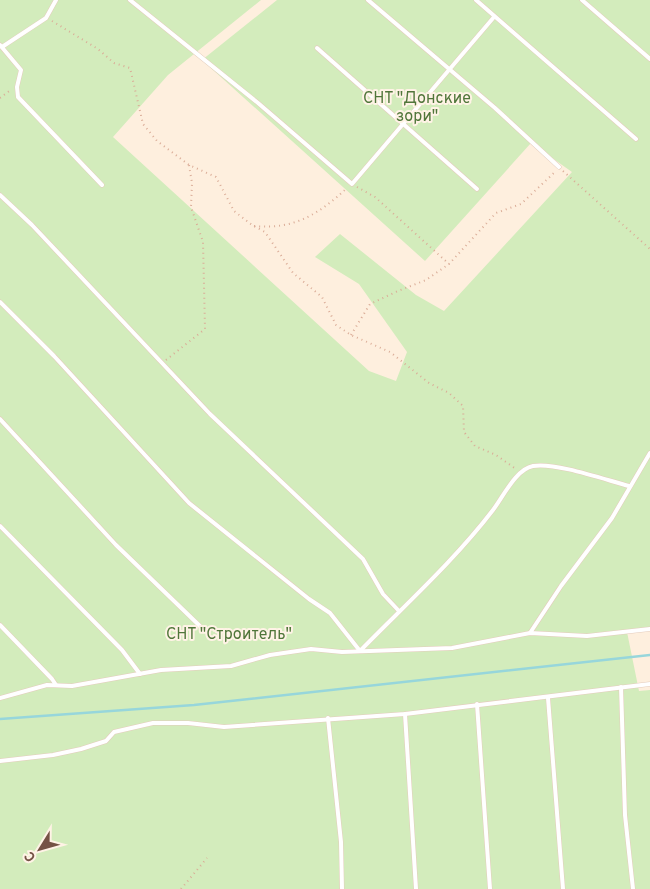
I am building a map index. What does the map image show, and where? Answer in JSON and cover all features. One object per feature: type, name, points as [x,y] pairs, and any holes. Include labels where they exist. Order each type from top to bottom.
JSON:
[{"type":"lane","points":[[56,0],[46,18],[1,46],[21,70],[17,87],[18,96],[102,185]]},
{"type":"lane","points":[[130,0],[251,97],[352,184],[494,17]]},
{"type":"lane","points":[[368,0],[560,167]]},
{"type":"lane","points":[[476,0],[636,139]]},
{"type":"lane","points":[[582,0],[650,59]]},
{"type":"lane","points":[[317,48],[477,190]]},
{"type":"lane","points":[[0,195],[32,225],[161,364],[249,453],[363,559],[383,594],[399,610]]},
{"type":"lane","points":[[0,302],[54,356],[189,503],[330,614],[360,651]]},
{"type":"lane","points":[[0,419],[116,545],[203,628]]},
{"type":"lane","points":[[530,633],[560,586],[612,518],[650,454]]},
{"type":"lane","points":[[360,651],[399,610],[415,598],[478,530],[521,472],[531,466],[547,465],[630,486]]},
{"type":"lane","points":[[0,526],[122,650],[140,674]]},
{"type":"lane","points":[[0,625],[56,685]]},
{"type":"lane","points":[[0,698],[47,685],[72,686],[161,670],[231,666],[270,655],[311,649],[360,651],[452,648],[530,633],[588,636],[650,629]]},
{"type":"lane","points":[[0,760],[53,755],[81,749],[106,741],[114,732],[153,723],[188,723],[224,727],[328,718],[405,714],[650,684]]},
{"type":"lane","points":[[620,687],[625,814],[633,889]]},
{"type":"lane","points":[[548,698],[563,889]]},
{"type":"lane","points":[[477,704],[490,889]]},
{"type":"lane","points":[[405,714],[416,889]]},
{"type":"lane","points":[[328,718],[341,842],[342,889]]},
{"type":"path","points":[[46,18],[73,32],[114,63],[130,68],[143,124],[157,141],[189,166],[216,177],[234,211],[265,232],[293,272],[322,297],[336,325],[350,335],[390,352],[429,383],[449,393],[462,406],[464,432],[475,446],[496,455],[521,472]]},
{"type":"path","points":[[0,98],[17,87]]},
{"type":"path","points":[[161,364],[205,329],[202,242],[192,207],[192,183],[189,166]]},
{"type":"path","points":[[350,335],[370,304],[398,290],[426,280],[449,264],[496,213],[521,204],[560,167],[650,249]]},
{"type":"path","points":[[252,225],[274,228],[302,220],[326,207],[352,184],[375,197],[449,264]]},
{"type":"path","points":[[181,889],[207,858]]},
{"type":"green space","name":"СНТ \"Строитель\"","points":[[0,0],[261,0],[168,75],[113,137],[369,371],[396,381],[407,352],[359,284],[315,257],[340,234],[416,295],[444,311],[572,172],[531,143],[425,261],[202,60],[277,0],[650,0],[650,628],[627,632],[639,691],[650,690],[650,889],[0,889]]},
{"type":"waterway","points":[[0,719],[194,705],[650,655]]},
{"type":"park label","name":"СНТ \"Донские зори\"","points":[[417,108]]}]
